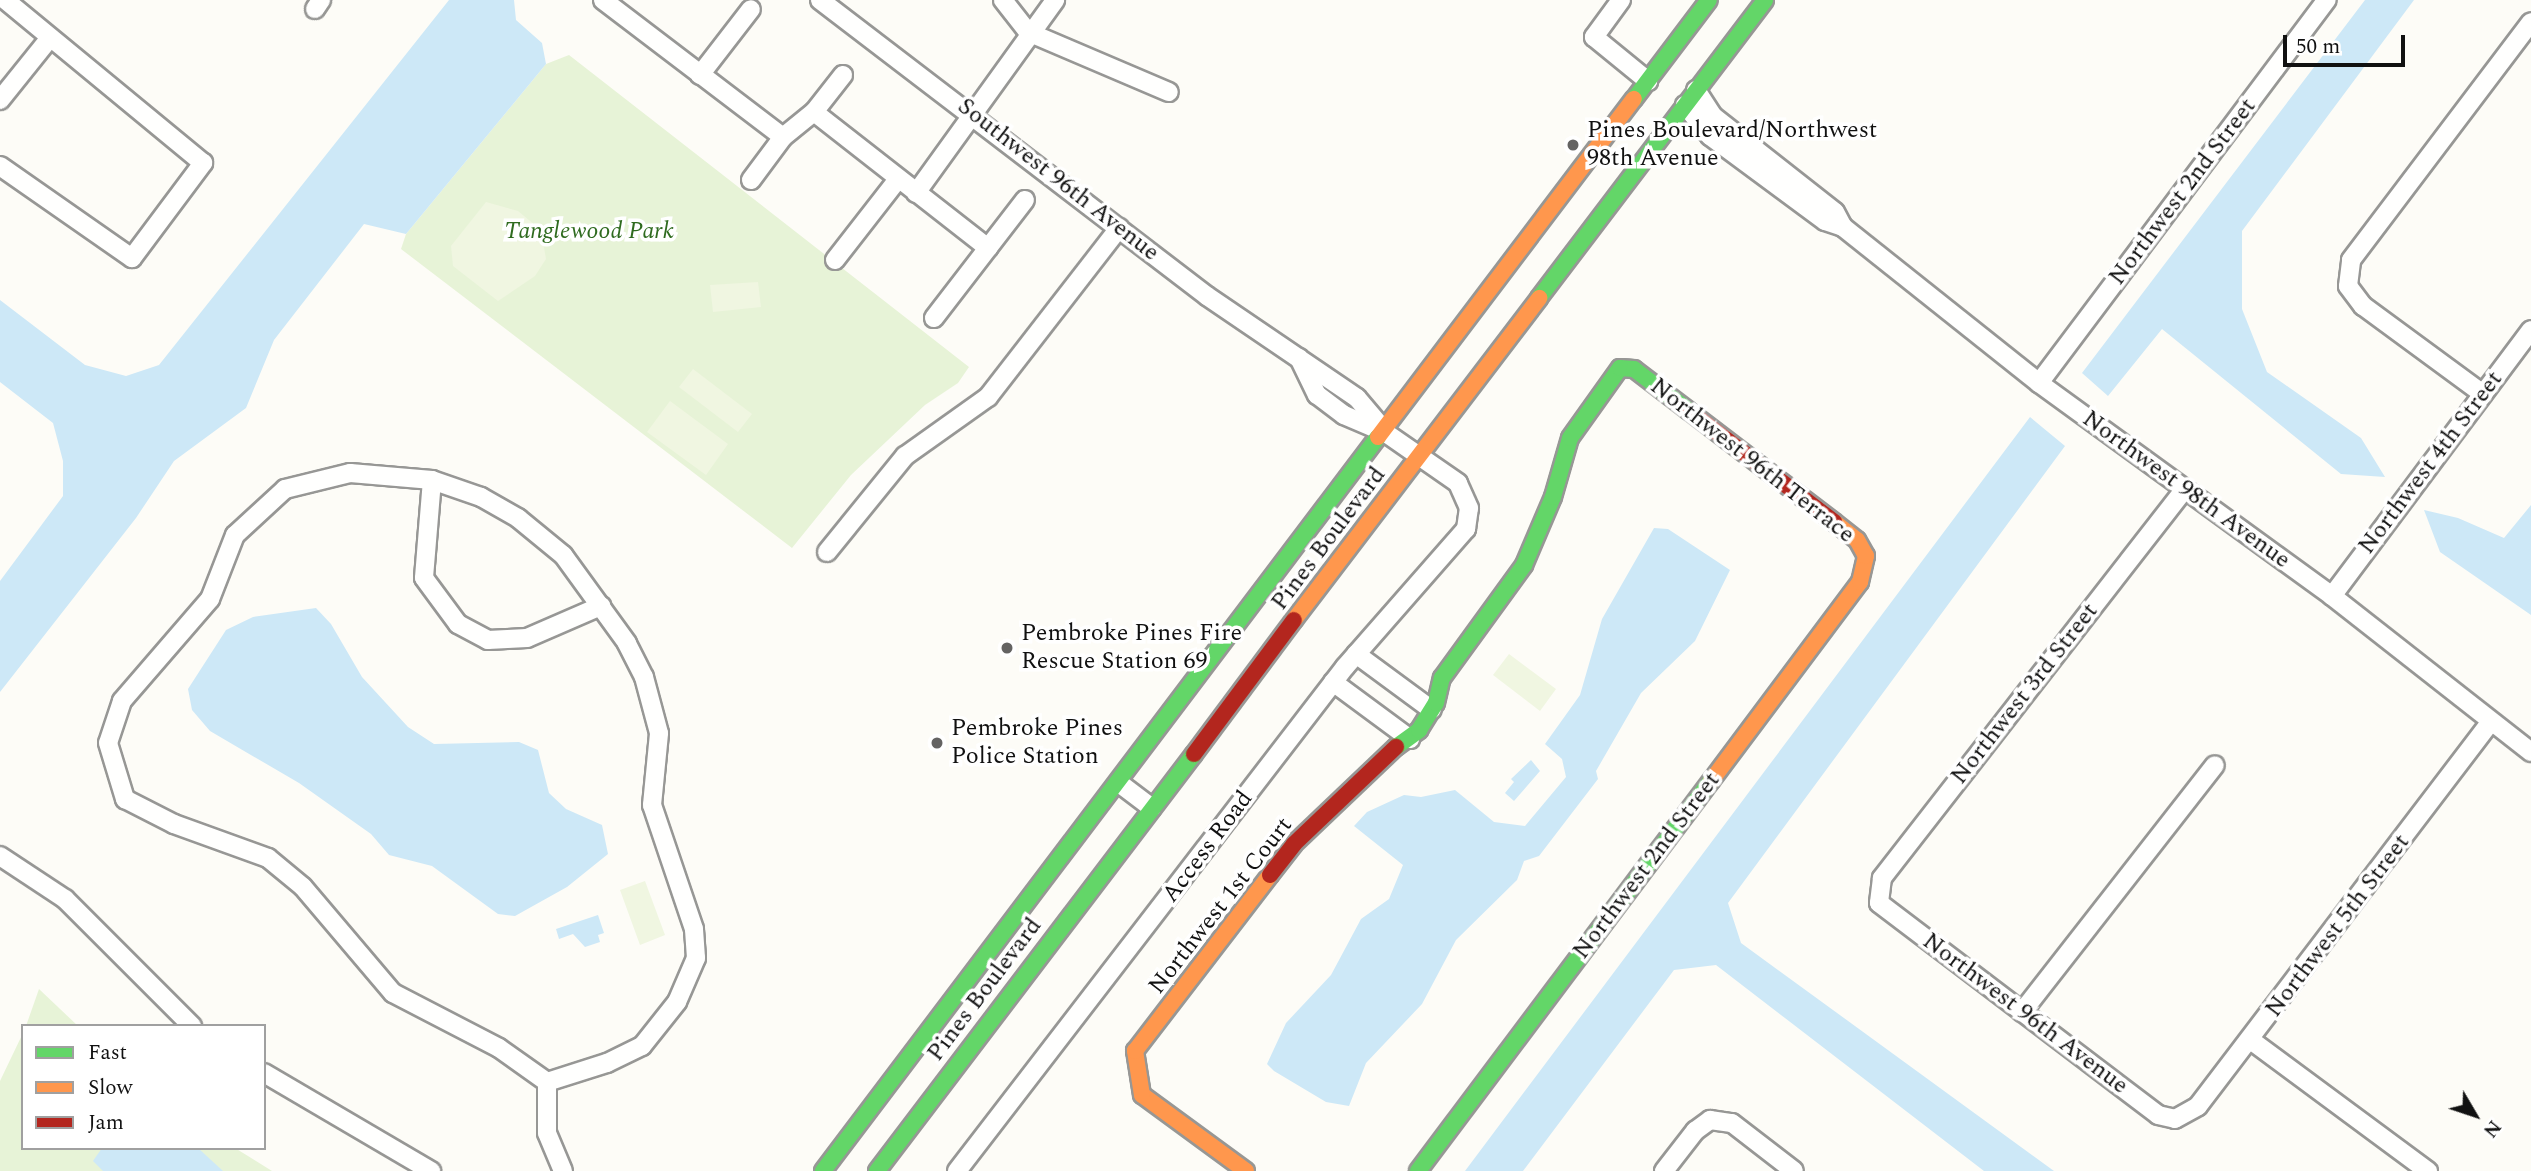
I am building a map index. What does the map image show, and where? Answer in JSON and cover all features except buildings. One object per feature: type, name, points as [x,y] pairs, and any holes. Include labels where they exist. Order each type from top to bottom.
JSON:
[{"type":"main road","name":"Pines Boulevard","points":[[823,1171],[1386,433],[1652,90],[1709,0]]},
{"type":"main road","name":"Pines Boulevard","points":[[877,1171],[1765,0]]},
{"type":"main road","points":[[1680,79],[1685,105]]},
{"type":"main road","points":[[1555,277],[1581,215],[1638,138]]},
{"type":"main road","name":"Northwest 1st Court","points":[[1246,1171],[1143,1095],[1132,1063],[1135,1051],[1294,844],[1376,762],[1409,738],[1432,710],[1442,678],[1524,565],[1553,497],[1570,438],[1620,368],[1634,369]]},
{"type":"main road","name":"Northwest 96th Terrace","points":[[1634,369],[1857,540],[1866,556]]},
{"type":"main road","name":"Northwest 2nd Street","points":[[1418,1171],[1860,582],[1866,556]]},
{"type":"street","points":[[0,166],[132,258],[203,163],[49,39],[5,0]]},
{"type":"street","name":"Southwest 96th Avenue","points":[[820,0],[975,114],[1119,228],[1299,358],[1317,395],[1344,415],[1386,433],[1458,483],[1466,495],[1466,529]]},
{"type":"street","points":[[1003,0],[1028,32],[1169,92]]},
{"type":"street","points":[[916,193],[975,114],[1028,32],[1055,0]]},
{"type":"street","points":[[1621,0],[1594,37],[1652,90]]},
{"type":"street","name":"Northwest 2nd Street","points":[[2039,383],[2327,0]]},
{"type":"street","points":[[608,2],[783,137]]},
{"type":"street","points":[[700,75],[751,9]]},
{"type":"street","points":[[2483,394],[2363,306],[2347,286],[2351,260],[2531,22]]},
{"type":"street","points":[[0,100],[49,39]]},
{"type":"street","points":[[751,180],[783,137],[814,112],[843,75]]},
{"type":"street","name":"Northwest 98th Avenue","points":[[1696,90],[1713,116],[1835,212],[1843,227]]},
{"type":"street","name":"Northwest 98th Avenue","points":[[1685,105],[1710,136],[1825,221],[1843,227],[2039,383],[2332,596],[2531,751]]},
{"type":"street","points":[[814,112],[988,248]]},
{"type":"street","points":[[835,260],[898,179]]},
{"type":"street","points":[[933,318],[1025,200]]},
{"type":"street","points":[[827,552],[905,456],[988,397],[1119,228]]},
{"type":"street","name":"Northwest 4th Street","points":[[2332,596],[2531,330]]},
{"type":"street","points":[[350,473],[432,480],[481,497],[518,518],[563,555],[627,643],[651,700],[659,733],[652,805],[694,929],[696,958],[677,1002],[642,1046],[607,1063],[547,1082],[499,1048],[393,993],[303,887],[268,858],[174,824],[125,799],[108,743],[122,701],[210,599],[235,535],[285,489],[350,473]]},
{"type":"street","points":[[432,480],[424,578],[458,624],[488,640],[527,638],[601,606]]},
{"type":"street","name":"Northwest 3rd Street","points":[[1879,903],[1882,878],[2184,490]]},
{"type":"street","name":"Access Road","points":[[957,1171],[1333,682],[1466,529]]},
{"type":"street","points":[[1356,654],[1432,710]]},
{"type":"street","points":[[1333,682],[1409,738]]},
{"type":"street","name":"Northwest 5th Street","points":[[2175,1119],[2198,1106],[2252,1041],[2491,722]]},
{"type":"street","points":[[2022,1012],[2216,765]]},
{"type":"street","points":[[1119,783],[1152,808]]},
{"type":"street","points":[[0,856],[65,899],[190,1024]]},
{"type":"street","name":"Northwest 96th Avenue","points":[[1879,903],[2158,1115],[2175,1119]]},
{"type":"street","points":[[2252,1041],[2428,1171]]},
{"type":"street","points":[[266,1074],[431,1171]]},
{"type":"street","points":[[547,1082],[547,1133],[563,1171]]},
{"type":"street","points":[[1664,1171],[1695,1131],[1710,1120],[1732,1124],[1794,1171]]},
{"type":"green space","name":"Tanglewood Park","points":[[569,55],[969,367],[958,383],[925,405],[851,475],[792,548],[401,249],[406,234],[546,64]]},
{"type":"green space","points":[[486,202],[518,211],[541,230],[546,259],[535,276],[498,301],[453,266],[451,246]]},
{"type":"green space","points":[[758,282],[761,307],[713,312],[710,285]]},
{"type":"green space","points":[[693,369],[752,414],[738,432],[679,387]]},
{"type":"green space","points":[[670,401],[728,444],[706,475],[647,432]]},
{"type":"green space","points":[[1509,654],[1556,689],[1540,711],[1493,675]]},
{"type":"green space","points":[[645,881],[665,935],[640,945],[620,890]]},
{"type":"green space","points":[[39,989],[76,1024],[27,1024]]},
{"type":"green space","points":[[21,1037],[21,1150],[238,1150],[272,1171],[0,1171],[0,1081]]},
{"type":"water","points":[[449,0],[514,0],[516,20],[542,43],[546,64],[406,234],[364,224],[274,340],[246,408],[174,461],[136,518],[0,692],[0,581],[63,496],[63,461],[53,423],[0,382],[0,300],[85,365],[126,376],[159,365]]},
{"type":"water","points":[[2365,0],[2414,0],[2242,231],[2242,309],[2267,372],[2361,438],[2385,477],[2341,474],[2162,329],[2108,396],[2082,373]]},
{"type":"water","points":[[2030,417],[2065,446],[1728,903],[1741,943],[2054,1171],[1984,1171],[1716,965],[1674,970],[1523,1171],[1465,1171]]},
{"type":"water","points":[[2531,505],[2531,615],[2440,552],[2424,510],[2458,518],[2504,538]]},
{"type":"water","points":[[1654,528],[1668,529],[1730,570],[1695,641],[1641,693],[1596,771],[1598,779],[1539,856],[1524,861],[1517,880],[1456,940],[1422,1004],[1366,1063],[1349,1106],[1326,1102],[1274,1071],[1267,1064],[1286,1023],[1331,975],[1361,919],[1389,899],[1403,865],[1354,826],[1367,812],[1404,795],[1421,797],[1455,790],[1494,822],[1525,826],[1566,777],[1562,759],[1545,744],[1580,695],[1602,619]]},
{"type":"water","points":[[316,608],[331,624],[362,677],[408,727],[434,744],[519,742],[538,750],[549,793],[566,809],[602,825],[608,854],[567,887],[515,916],[498,914],[432,866],[389,855],[371,834],[299,783],[210,731],[192,710],[188,689],[226,630],[253,617]]},
{"type":"water","points":[[1531,760],[1540,771],[1514,801],[1505,793],[1514,782],[1511,779]]},
{"type":"water","points":[[598,915],[604,933],[598,935],[600,942],[585,947],[573,934],[559,939],[556,929]]},
{"type":"water","points":[[101,1150],[200,1150],[223,1171],[103,1171],[93,1161]]},
{"type":"traffic: fast","points":[[1634,99],[1709,0]]},
{"type":"traffic: fast","points":[[1539,298],[1765,0]]},
{"type":"traffic: fast","points":[[1396,747],[1419,730],[1436,703],[1442,678],[1524,565],[1553,497],[1570,438],[1620,368],[1634,369],[1689,411]]},
{"type":"traffic: fast","points":[[823,1171],[1378,437]]},
{"type":"traffic: fast","points":[[877,1171],[1194,754]]},
{"type":"traffic: fast","points":[[1418,1171],[1711,781]]},
{"type":"traffic: slow","points":[[1378,437],[1634,99]]},
{"type":"traffic: slow","points":[[1294,620],[1539,298]]},
{"type":"traffic: slow","points":[[1711,781],[1860,582],[1866,556],[1857,540],[1834,522]]},
{"type":"traffic: slow","points":[[1246,1171],[1142,1095],[1135,1051],[1270,875]]},
{"type":"traffic: jam","points":[[1689,411],[1834,522]]},
{"type":"traffic: jam","points":[[1194,754],[1294,620]]},
{"type":"traffic: jam","points":[[1270,875],[1294,844],[1396,747]]},
{"type":"place","name":"Pines Boulevard/Northwest 98th Avenue","points":[[1573,145]]},
{"type":"place","name":"Pembroke Pines Fire Rescue Station 69","points":[[1007,648]]},
{"type":"place","name":"Pembroke Pines Police Station","points":[[937,743]]}]
